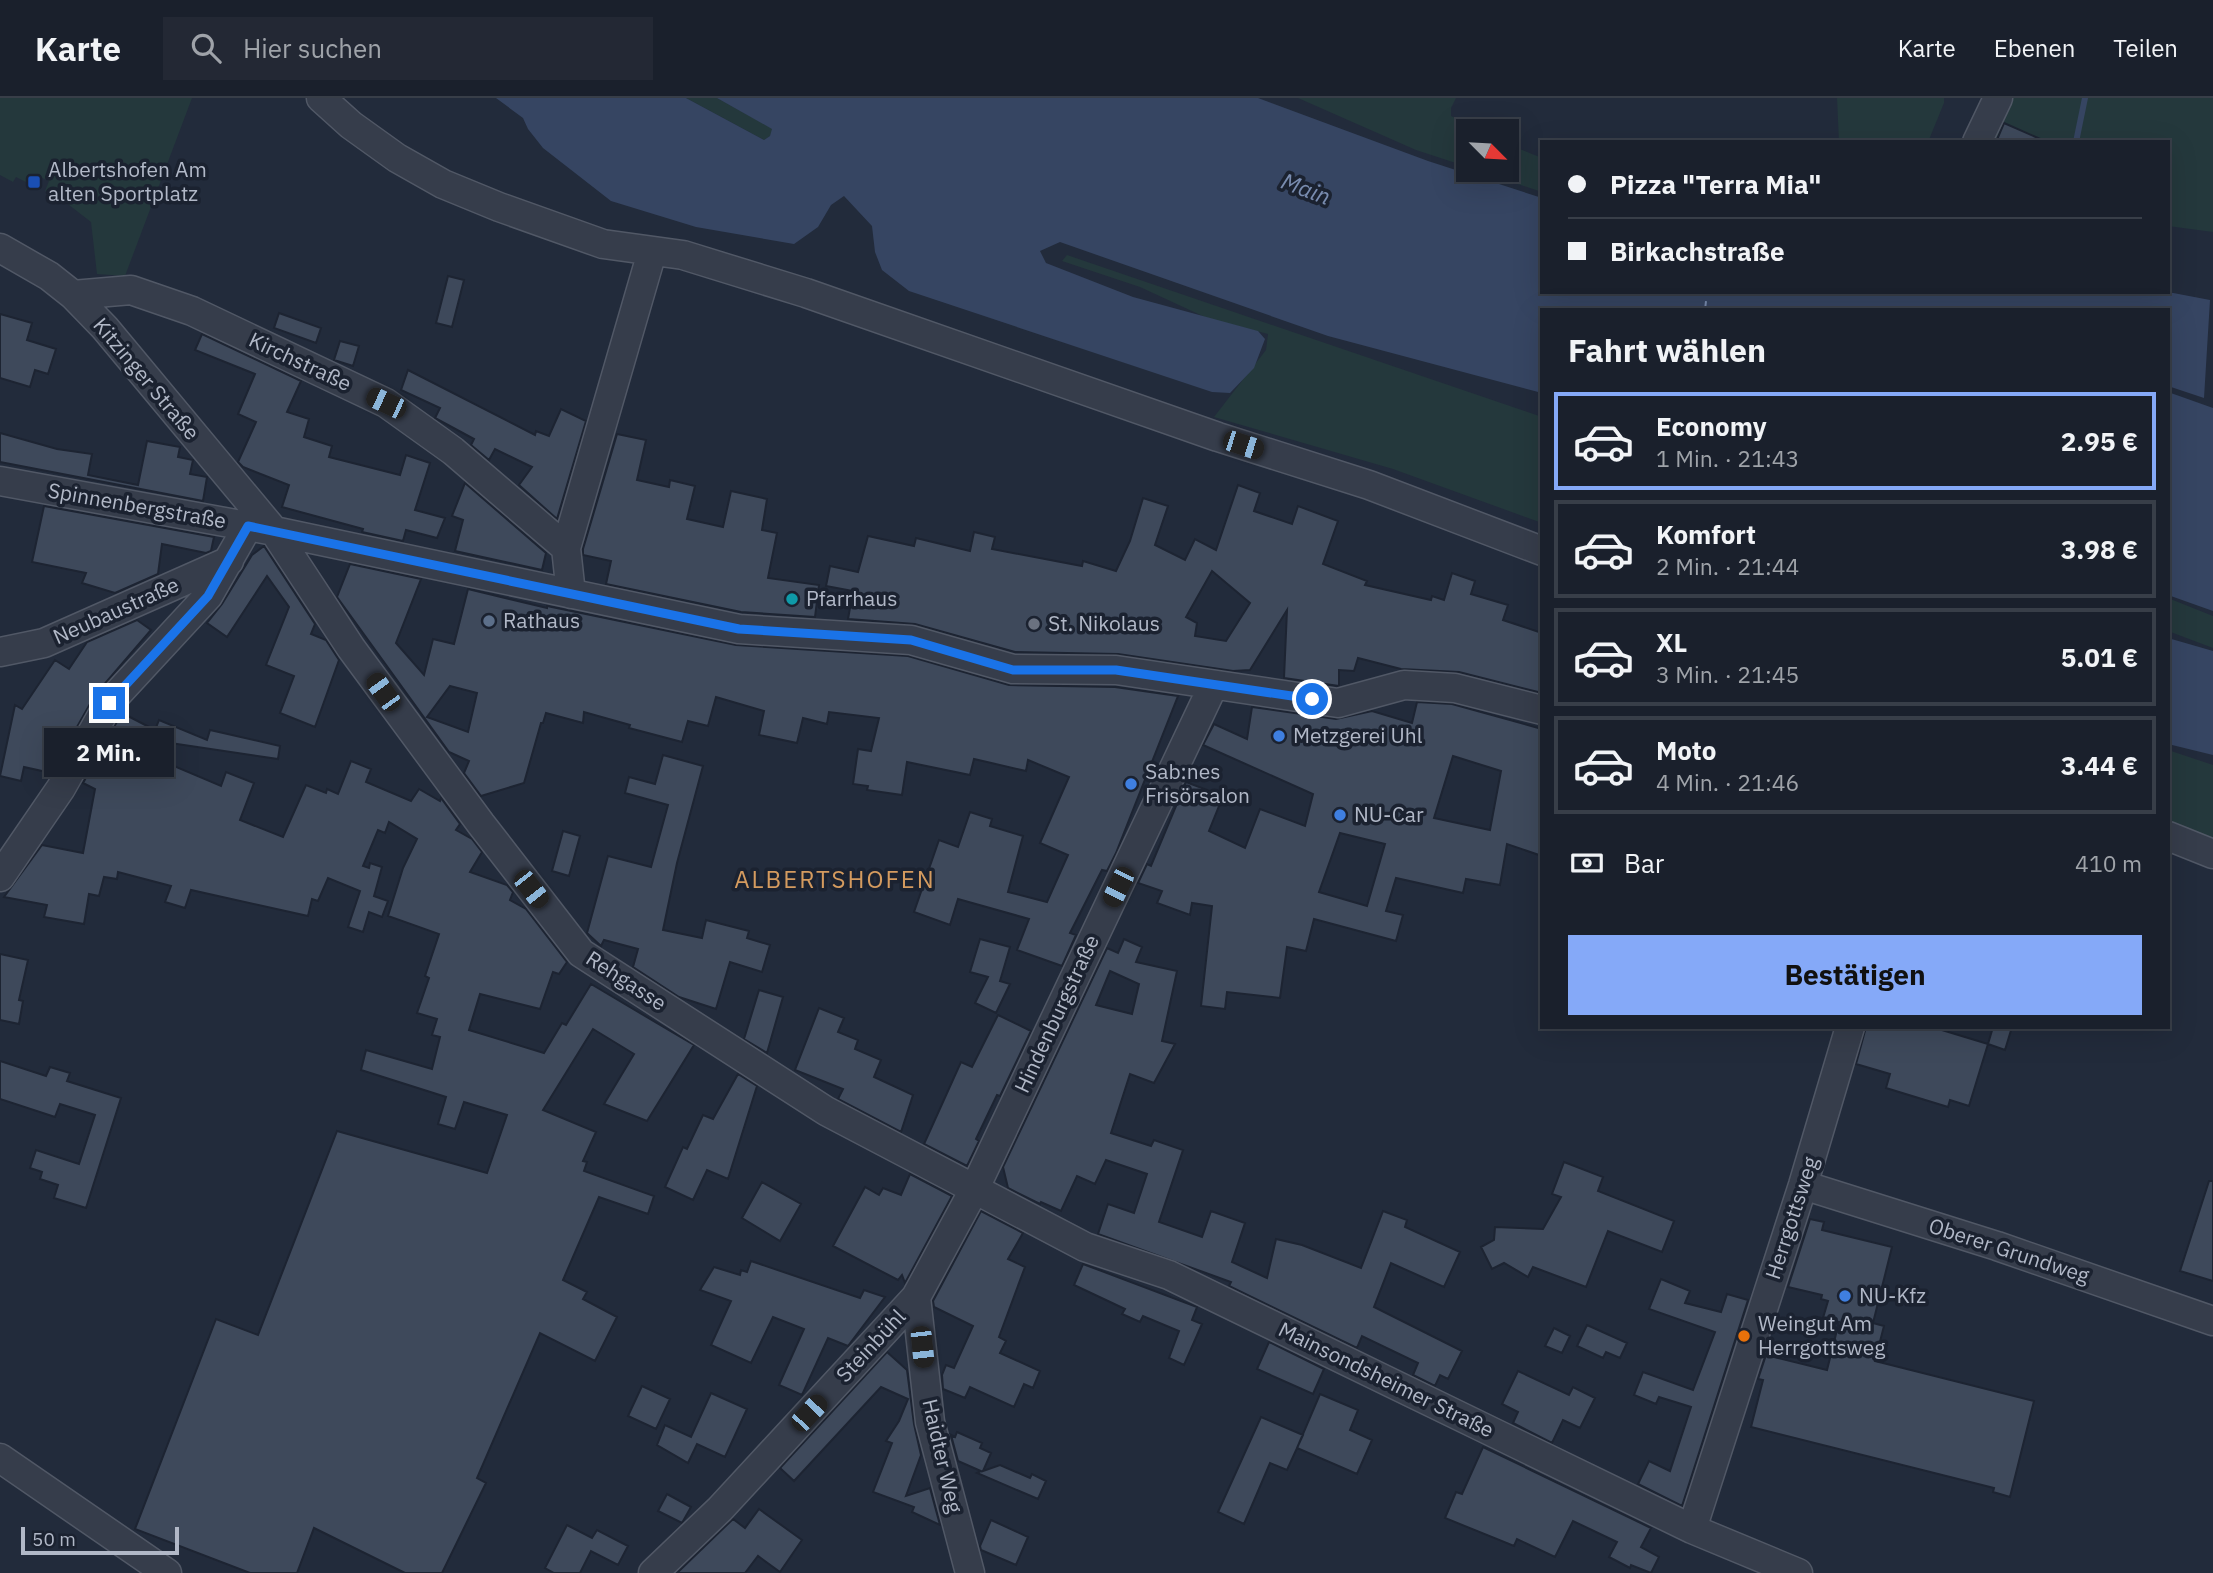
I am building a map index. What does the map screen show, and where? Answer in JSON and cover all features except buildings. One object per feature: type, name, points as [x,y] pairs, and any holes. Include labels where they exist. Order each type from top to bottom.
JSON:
[{"type":"street","points":[[321,98],[351,125],[397,158],[443,184],[603,244],[684,256],[806,293],[1218,437],[1369,485],[1540,550]]},
{"type":"street","points":[[1978,140],[1998,98]]},
{"type":"street","name":"Kitzinger Straße","points":[[0,248],[49,276],[73,295],[105,328],[261,528]]},
{"type":"street","points":[[571,594],[566,548],[652,252]]},
{"type":"street","name":"Kirchstraße","points":[[73,295],[131,290],[192,311],[386,403],[453,451],[566,548]]},
{"type":"street","name":"Spinnenbergstraße","points":[[0,481],[261,528]]},
{"type":"street","points":[[0,877],[61,788],[109,703],[208,596],[229,561],[261,528],[739,629],[911,640],[1013,670],[1116,670],[1338,703],[1404,685],[1455,688],[1540,709]]},
{"type":"street","name":"Rehgasse","points":[[261,528],[481,824],[581,953],[826,1111],[974,1190]]},
{"type":"street","name":"Neubaustraße","points":[[0,652],[44,643],[229,561]]},
{"type":"street","name":"Hindenburgstraße","points":[[974,1190],[1213,686]]},
{"type":"street","points":[[2170,837],[2213,854]]},
{"type":"street","name":"Herrgottsweg","points":[[1692,1529],[1803,1185],[1849,1029]]},
{"type":"street","name":"Oberer Grundweg","points":[[1803,1185],[1997,1246],[2213,1321]]},
{"type":"street","name":"Steinbühl","points":[[653,1573],[720,1509],[916,1297],[974,1190]]},
{"type":"street","name":"Mainsondsheimer Straße","points":[[974,1190],[1085,1247],[1169,1275],[1692,1529],[1798,1573]]},
{"type":"street","name":"Haidter Weg","points":[[916,1297],[930,1422],[970,1573]]},
{"type":"street","points":[[0,1458],[167,1573]]},
{"type":"green space","points":[[0,98],[192,98],[125,276],[97,274],[91,222],[60,198],[45,191],[49,181],[33,174],[28,183],[16,177],[13,182],[0,175]]},
{"type":"green space","points":[[686,98],[717,98],[773,129],[770,136],[764,140]]},
{"type":"green space","points":[[1298,98],[1456,98],[1451,108],[1451,116],[1457,119],[1456,163],[1416,150]]},
{"type":"green space","points":[[1837,98],[1944,98],[1929,140],[1839,140]]},
{"type":"green space","points":[[2007,98],[2213,98],[2213,232],[2170,226],[2170,140],[1986,140]]},
{"type":"green space","points":[[1519,149],[1540,157],[1540,191],[1512,182],[1519,182]]},
{"type":"green space","points":[[1067,255],[1540,416],[1540,522],[1393,469],[1214,417],[1266,350],[1268,334],[1207,318],[1140,287],[1062,261]]},
{"type":"green space","points":[[2170,599],[2213,616],[2213,648],[2170,632]]},
{"type":"green space","points":[[2170,751],[2213,765],[2213,846],[2170,831]]},
{"type":"water","name":"Main","points":[[496,98],[686,98],[764,140],[770,136],[772,129],[717,98],[1258,98],[1456,170],[1456,182],[1493,182],[1540,197],[1540,294],[2170,292],[2210,300],[2204,398],[2170,387],[2170,308],[1540,308],[1540,392],[1328,336],[1060,242],[1040,251],[1046,263],[1133,297],[1258,331],[1265,339],[1254,368],[1230,393],[1212,392],[909,291],[882,270],[875,252],[872,226],[844,196],[831,205],[818,227],[794,244],[696,227],[611,201],[543,148],[523,118]]},
{"type":"water","points":[[2170,393],[2213,408],[2213,611],[2170,596]]},
{"type":"water","points":[[2170,639],[2213,651],[2213,755],[2170,744]]},
{"type":"waterway","points":[[2076,140],[2085,98]]},
{"type":"ferry route","points":[[1705,308],[1707,294]]},
{"type":"place","name":"Albertshofen Am alten Sportplatz","points":[[34,182]]},
{"type":"place","name":"Pfarrhaus","points":[[792,599]]},
{"type":"place","name":"Rathaus","points":[[489,621]]},
{"type":"place","name":"St. Nikolaus","points":[[1034,624]]},
{"type":"place","name":"Metzgerei Uhl","points":[[1279,736]]},
{"type":"place","name":"Sab:nes Frisörsalon","points":[[1131,784]]},
{"type":"place","name":"NU-Car","points":[[1340,815]]},
{"type":"place","name":"NU-Kfz","points":[[1845,1296]]},
{"type":"place","name":"Weingut Am Herrgottsweg","points":[[1744,1336]]},
{"type":"district","name":"ALBERTSHOFEN","points":[[835,880]]},
{"type":"route","points":[[109,703],[208,596],[248,526],[739,629],[911,640],[1013,670],[1116,670],[1312,699]]}]
